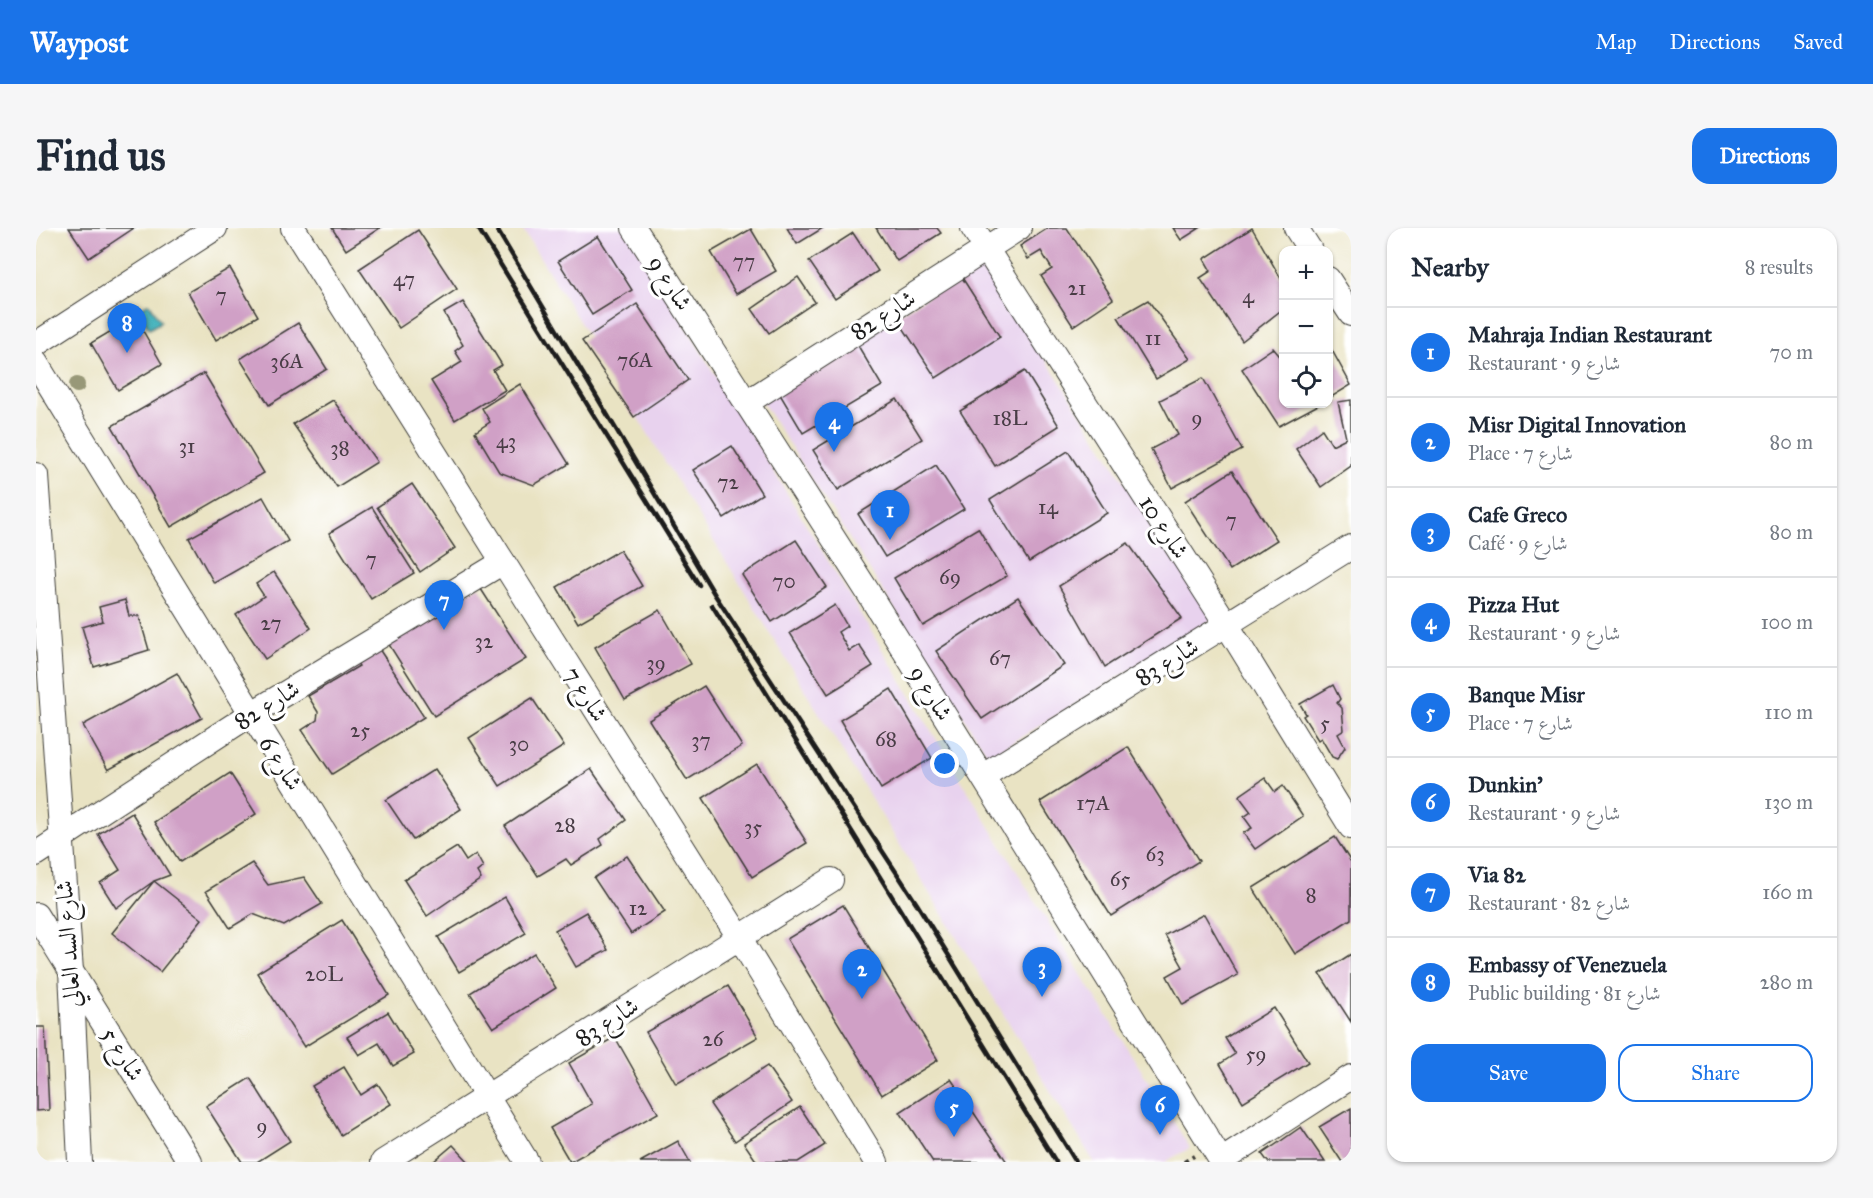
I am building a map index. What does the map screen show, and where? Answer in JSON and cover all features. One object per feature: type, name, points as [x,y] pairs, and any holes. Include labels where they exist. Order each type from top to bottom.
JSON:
[{"type":"street","points":[[36,344],[215,228]]},
{"type":"street","name":"شارع 7","points":[[293,228],[739,937],[876,1162]]},
{"type":"street","name":"شارع 9","points":[[634,228],[983,776],[1222,1162]]},
{"type":"street","name":"شارع 10","points":[[973,228],[1227,625],[1351,827]]},
{"type":"street","name":"شارع 82","points":[[747,403],[1019,228]]},
{"type":"street","points":[[1296,228],[1307,246]]},
{"type":"street","points":[[1333,285],[1351,314]]},
{"type":"street","name":"شارع 6","points":[[36,363],[527,1162]]},
{"type":"street","name":"شارع السد العالي","points":[[36,475],[71,971],[80,1162]]},
{"type":"street","name":"شارع 83","points":[[983,776],[1351,548]]},
{"type":"street","name":"شارع 82","points":[[36,854],[251,714],[503,562]]},
{"type":"street","name":"شارع 83","points":[[383,1162],[831,880]]},
{"type":"street","name":"شارع 5","points":[[36,915],[190,1162]]},
{"type":"street","points":[[1222,1162],[1351,1077]]},
{"type":"shaded area","points":[[522,228],[626,228],[1033,898],[1190,1148],[1165,1162],[1094,1162]]},
{"type":"shaded area","points":[[983,262],[1213,619],[989,757],[761,400]]},
{"type":"water","points":[[149,303],[161,322],[149,329],[138,310]]},
{"type":"building","points":[[69,228],[134,228],[89,258]]},
{"type":"building","points":[[332,228],[380,228],[346,250]]},
{"type":"building","points":[[787,228],[823,228],[797,244]]},
{"type":"building","points":[[876,228],[937,228],[941,233],[897,261]]},
{"type":"building","points":[[1048,228],[1067,228],[1113,299],[1073,326],[1041,276],[1052,269],[1041,251],[1028,259],[1020,246]]},
{"type":"building","points":[[1173,228],[1200,228],[1181,240]]},
{"type":"building","points":[[1252,228],[1279,275],[1279,312],[1242,341],[1200,278],[1211,271],[1204,259]]},
{"type":"building","points":[[751,229],[776,271],[736,294],[711,252]]},
{"type":"building","points":[[418,230],[457,289],[399,328],[359,269]]},
{"type":"building","points":[[853,233],[878,271],[835,299],[809,261]]},
{"type":"building","points":[[598,236],[632,290],[592,315],[558,261]]},
{"type":"building","points":[[230,268],[258,316],[216,340],[188,292]]},
{"type":"building","points":[[961,276],[1000,337],[936,378],[896,317]]},
{"type":"building","points":[[798,277],[815,302],[769,333],[752,309]]},
{"type":"building","points":[[1148,300],[1190,359],[1156,379],[1118,317]]},
{"type":"building","points":[[463,302],[502,365],[493,370],[505,390],[455,420],[431,381],[462,362],[455,351],[463,345],[444,313]]},
{"type":"building","points":[[637,304],[688,380],[634,417],[582,341]]},
{"type":"building","points":[[135,317],[162,364],[118,390],[91,343]]},
{"type":"building","points":[[298,323],[327,369],[269,405],[240,359]]},
{"type":"building","points":[[857,344],[882,386],[803,433],[778,391]]},
{"type":"building","points":[[1273,348],[1279,355],[1279,408],[1313,408],[1279,426],[1242,369]]},
{"type":"building","points":[[1333,352],[1351,385],[1333,396]]},
{"type":"building","points":[[1025,371],[1059,426],[995,466],[960,411]]},
{"type":"building","points":[[204,373],[264,473],[171,527],[112,426]]},
{"type":"building","points":[[1203,378],[1242,450],[1172,488],[1151,449],[1178,435],[1160,400]]},
{"type":"building","points":[[520,384],[569,464],[534,485],[499,472],[475,432],[490,422],[482,408]]},
{"type":"building","points":[[897,399],[922,439],[838,490],[813,450]]},
{"type":"building","points":[[333,400],[377,462],[337,487],[293,424]]},
{"type":"building","points":[[1351,400],[1351,466],[1321,487],[1296,449],[1322,429],[1332,445],[1346,438],[1338,402]]},
{"type":"building","points":[[732,446],[762,494],[724,518],[693,470]]},
{"type":"building","points":[[1068,451],[1107,513],[1029,562],[990,500]]},
{"type":"building","points":[[936,465],[964,509],[885,557],[858,514]]},
{"type":"building","points":[[1232,471],[1277,540],[1230,570],[1185,501]]},
{"type":"building","points":[[412,484],[455,548],[420,572],[377,507]]},
{"type":"building","points":[[263,497],[288,541],[214,583],[189,538]]},
{"type":"building","points":[[372,507],[414,573],[371,599],[329,533]]},
{"type":"building","points":[[978,528],[1007,576],[923,626],[894,578]]},
{"type":"building","points":[[796,540],[827,587],[772,622],[742,575]]},
{"type":"building","points":[[1128,543],[1182,618],[1105,667],[1059,586]]},
{"type":"building","points":[[620,550],[642,586],[578,623],[557,587]]},
{"type":"building","points":[[274,572],[311,628],[265,659],[236,615],[264,596],[256,584]]},
{"type":"building","points":[[479,586],[526,659],[434,716],[388,643]]},
{"type":"building","points":[[1018,597],[1064,665],[982,719],[936,651]]},
{"type":"building","points":[[125,600],[129,616],[139,616],[149,650],[94,667],[82,627],[103,621],[99,607]]},
{"type":"building","points":[[835,605],[847,626],[838,632],[849,651],[859,645],[873,666],[828,694],[790,633]]},
{"type":"building","points":[[660,610],[691,664],[625,700],[595,647]]},
{"type":"building","points":[[377,646],[424,717],[332,774],[302,730],[317,720],[318,712],[308,696],[359,666],[354,659]]},
{"type":"building","points":[[177,673],[202,718],[108,770],[83,725]]},
{"type":"building","points":[[1333,685],[1340,699],[1337,703],[1342,708],[1344,730],[1338,734],[1345,747],[1337,759],[1332,757],[1321,738],[1318,740],[1303,716],[1306,714],[1300,704]]},
{"type":"building","points":[[704,686],[742,746],[687,780],[649,720]]},
{"type":"building","points":[[891,689],[932,758],[881,789],[840,720]]},
{"type":"building","points":[[532,698],[564,746],[500,786],[469,738]]},
{"type":"building","points":[[1128,747],[1199,861],[1111,916],[1040,802]]},
{"type":"building","points":[[757,764],[807,843],[752,877],[703,798]]},
{"type":"building","points":[[435,769],[461,809],[413,840],[386,800]]},
{"type":"building","points":[[591,769],[626,820],[600,839],[603,845],[571,865],[566,859],[538,876],[505,826]]},
{"type":"building","points":[[230,773],[256,814],[180,862],[154,822]]},
{"type":"building","points":[[1265,778],[1275,792],[1283,786],[1303,816],[1255,849],[1243,833],[1252,828],[1244,817],[1251,812],[1239,796]]},
{"type":"building","points":[[132,813],[170,875],[154,881],[116,908],[100,883],[120,870],[98,834]]},
{"type":"building","points":[[1335,837],[1351,862],[1351,919],[1295,954],[1253,888]]},
{"type":"building","points":[[457,847],[466,861],[476,854],[483,867],[477,872],[481,879],[427,916],[404,880]]},
{"type":"building","points":[[627,856],[665,912],[631,934],[594,878]]},
{"type":"building","points":[[252,863],[268,885],[304,877],[322,904],[284,926],[253,914],[230,928],[206,891]]},
{"type":"building","points":[[154,881],[202,919],[160,972],[112,933]]},
{"type":"building","points":[[505,897],[526,933],[459,972],[438,937]]},
{"type":"building","points":[[843,905],[938,1060],[882,1095],[787,939]]},
{"type":"building","points":[[586,912],[608,950],[576,967],[555,930]]},
{"type":"building","points":[[1204,914],[1238,975],[1183,1005],[1167,976],[1183,967],[1165,935]]},
{"type":"building","points":[[342,920],[389,995],[304,1047],[257,973]]},
{"type":"building","points":[[534,953],[556,988],[493,1028],[470,993]]},
{"type":"building","points":[[1351,954],[1351,1022],[1320,974]]},
{"type":"building","points":[[728,986],[758,1037],[676,1084],[646,1032]]},
{"type":"building","points":[[1274,1008],[1308,1062],[1243,1102],[1220,1064],[1235,1054],[1225,1038]]},
{"type":"building","points":[[388,1012],[414,1054],[393,1066],[379,1043],[359,1055],[347,1037]]},
{"type":"building","points":[[36,1027],[45,1027],[49,1110],[36,1111]]},
{"type":"building","points":[[615,1037],[658,1113],[570,1162],[550,1128],[592,1104],[569,1063]]},
{"type":"building","points":[[767,1066],[792,1102],[735,1141],[710,1104]]},
{"type":"building","points":[[344,1067],[361,1095],[378,1084],[391,1104],[341,1135],[312,1086]]},
{"type":"building","points":[[250,1078],[290,1141],[257,1162],[242,1162],[206,1106]]},
{"type":"building","points":[[951,1079],[1007,1162],[933,1162],[900,1112]]},
{"type":"building","points":[[800,1107],[825,1145],[798,1162],[757,1162],[744,1143]]},
{"type":"building","points":[[1351,1108],[1351,1162],[1342,1162],[1319,1127]]},
{"type":"building","points":[[1301,1127],[1325,1162],[1268,1162],[1262,1154]]},
{"type":"building","points":[[678,1141],[690,1162],[640,1162]]},
{"type":"building","points":[[453,1145],[469,1162],[433,1162]]},
{"type":"railway","points":[[478,228],[699,585]]},
{"type":"railway","points":[[496,228],[715,595],[917,904],[1076,1162]]},
{"type":"railway","points":[[712,605],[1056,1162]]},
{"type":"place","name":"Embassy of Venezuela","points":[[127,353]]},
{"type":"place","name":"Pizza Hut","points":[[834,452]]},
{"type":"place","name":"Mahraja Indian Restaurant","points":[[890,540]]},
{"type":"place","name":"Via 82","points":[[444,630]]},
{"type":"place","name":"Cafe Greco","points":[[1042,997]]},
{"type":"place","name":"Misr Digital Innovation","points":[[862,999]]},
{"type":"place","name":"Dunkin'","points":[[1160,1135]]},
{"type":"place","name":"Banque Misr","points":[[954,1137]]}]
